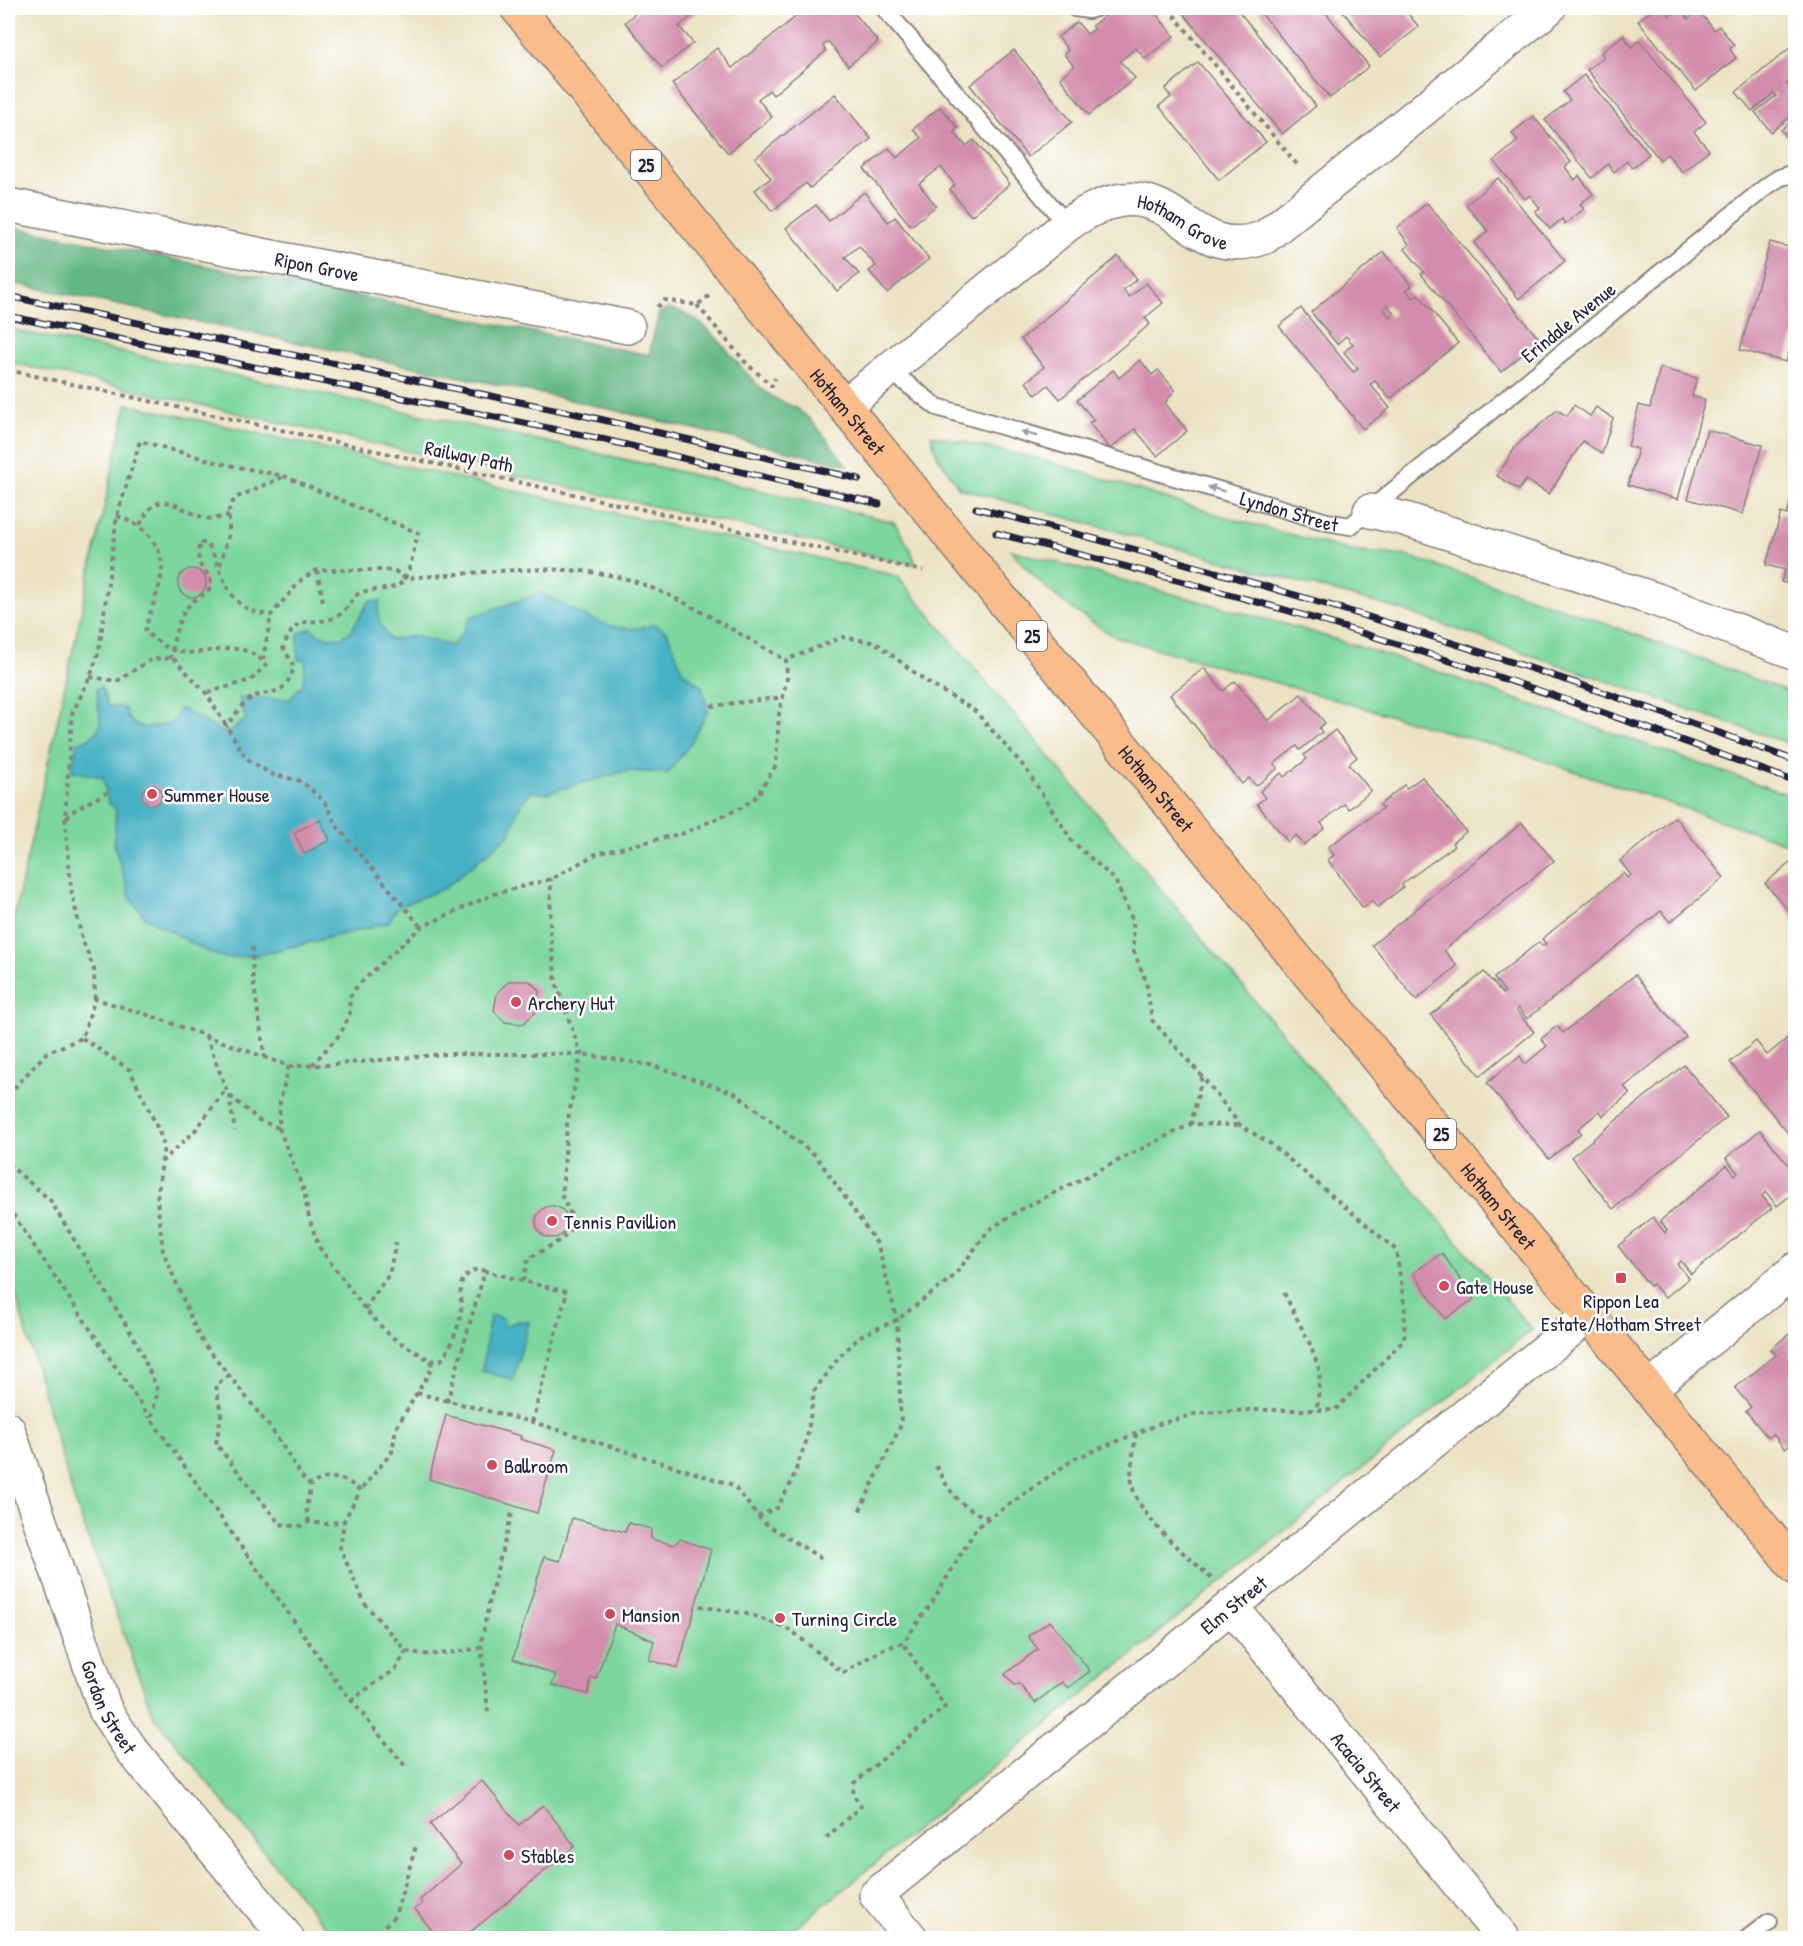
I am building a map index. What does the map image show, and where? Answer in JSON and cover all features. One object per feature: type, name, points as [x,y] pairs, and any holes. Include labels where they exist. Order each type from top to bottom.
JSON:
[{"type":"main road","name":"Hotham Street","points":[[517,8],[1796,1568]]},
{"type":"street","name":"Hotham Grove","points":[[844,406],[1067,225],[1103,204],[1139,198],[1161,205],[1207,236],[1227,242],[1249,242],[1273,232],[1549,8]]},
{"type":"street","name":"Ripon Grove","points":[[8,204],[628,327]]},
{"type":"street","name":"Lyndon Street","points":[[1370,511],[1405,519],[1658,600],[1796,653]]},
{"type":"street","points":[[1649,1389],[1796,1269]]},
{"type":"street","name":"Elm Street","points":[[911,1938],[876,1895],[1224,1596],[1589,1315]]},
{"type":"street","name":"Gordon Street","points":[[8,1429],[106,1712],[131,1749],[287,1938]]},
{"type":"street","name":"Acacia Street","points":[[1224,1596],[1503,1938]]},
{"type":"lane","points":[[884,8],[1067,225]]},
{"type":"lane","points":[[1075,8],[1089,10],[1095,8]]},
{"type":"lane","name":"Erindale Avenue","points":[[1370,511],[1767,186],[1779,178],[1796,172]]},
{"type":"lane","name":"Lyndon Street","points":[[889,370],[937,407],[1316,518],[1350,526],[1370,511]]},
{"type":"lane","points":[[1748,1938],[1769,1922]]},
{"type":"path","points":[[1168,8],[1320,193]]},
{"type":"path","points":[[698,305],[705,299]]},
{"type":"path","points":[[665,300],[698,305],[747,364],[772,386],[775,378]]},
{"type":"path","name":"Railway Path","points":[[8,370],[923,571]]},
{"type":"path","points":[[8,1095],[46,1053],[82,1038],[95,999],[94,969],[82,939],[71,888],[65,818],[72,714],[90,677],[99,651],[117,516],[140,441],[223,464],[284,476],[418,533],[405,578],[399,584],[389,588],[361,592],[339,615],[324,620],[303,621],[294,628],[283,647],[294,667],[290,678],[283,688],[272,694],[247,701],[226,727]]},
{"type":"path","points":[[220,566],[229,533],[229,510],[235,498],[284,476]]},
{"type":"path","points":[[140,525],[148,508],[160,502],[175,503],[207,519],[229,516]]},
{"type":"path","points":[[117,516],[140,525],[148,533],[163,561],[163,573],[148,613],[145,632],[172,650],[196,653],[240,648],[255,652],[266,665],[250,680],[206,693]]},
{"type":"path","points":[[170,659],[177,627],[188,608],[196,599],[206,595],[211,586],[210,578],[200,564],[199,543],[207,543],[237,604],[253,614],[271,615]]},
{"type":"path","points":[[262,661],[271,615],[302,579],[317,570],[394,571],[405,578],[535,569],[592,572],[635,581],[667,594],[786,660]]},
{"type":"path","points":[[317,570],[323,602]]},
{"type":"path","points":[[695,1605],[752,1615],[792,1630],[843,1673],[883,1649],[903,1643],[933,1601],[977,1527],[1074,1459],[1136,1434],[1199,1413],[1335,1410],[1404,1340],[1406,1308],[1396,1250],[1271,1144],[1240,1125],[1202,1076],[1152,1020],[1146,981],[1134,951],[1133,921],[1115,880],[1072,841],[1026,769],[975,711],[927,682],[876,643],[843,637],[786,660]]},
{"type":"path","points":[[90,677],[117,681],[152,659],[173,658],[206,693],[246,758],[271,774],[301,781],[324,801],[336,825],[374,868],[401,905],[422,927]]},
{"type":"path","points":[[312,1065],[341,1033],[350,1013],[349,998],[357,986],[422,927],[494,894],[551,879],[596,855],[684,833],[741,808],[749,802],[769,779],[776,765],[778,722],[784,696],[786,660]]},
{"type":"path","points":[[711,706],[784,696]]},
{"type":"path","points":[[65,818],[76,809],[108,792]]},
{"type":"path","points":[[523,1281],[528,1259],[562,1239],[571,1229],[572,1217],[562,1197],[567,1124],[581,1054],[555,983],[550,930],[551,879]]},
{"type":"path","points":[[252,946],[253,979],[265,1059]]},
{"type":"path","points":[[95,999],[206,1035],[265,1059],[289,1066],[446,1054],[581,1054],[651,1065],[735,1093],[816,1156],[878,1245],[897,1320],[901,1425],[858,1514]]},
{"type":"path","points":[[206,1035],[229,1096],[235,1131]]},
{"type":"path","points":[[82,1038],[130,1070],[159,1131],[164,1146],[160,1162],[157,1200],[163,1251],[199,1337],[273,1430],[305,1481],[311,1485]]},
{"type":"path","points":[[289,1066],[280,1101],[279,1128],[304,1191],[309,1218],[319,1247],[365,1309],[390,1336],[431,1361],[441,1360],[448,1352],[460,1316],[461,1282],[467,1273],[477,1269],[567,1293],[532,1422]]},
{"type":"path","points":[[1191,1124],[1202,1076]]},
{"type":"path","points":[[160,1162],[194,1132],[226,1089]]},
{"type":"path","points":[[229,1096],[259,1120],[279,1128]]},
{"type":"path","points":[[758,1516],[777,1508],[791,1483],[807,1439],[814,1391],[839,1357],[862,1335],[897,1320],[954,1276],[989,1230],[1018,1211],[1191,1124],[1240,1125]]},
{"type":"path","points":[[8,1164],[50,1200],[137,1343],[158,1391],[151,1419]]},
{"type":"path","points":[[8,1207],[151,1419],[351,1700],[405,1766]]},
{"type":"path","points":[[365,1309],[389,1274],[396,1242]]},
{"type":"path","points":[[447,1402],[485,1271]]},
{"type":"path","points":[[1284,1293],[1310,1344],[1320,1372],[1317,1410]]},
{"type":"path","points":[[431,1361],[432,1368],[396,1428],[392,1452],[360,1491],[344,1521],[340,1548],[365,1604],[406,1651],[423,1655],[438,1655],[480,1648]]},
{"type":"path","points":[[230,1375],[216,1385],[221,1415],[216,1444],[280,1524],[298,1527],[309,1522],[326,1524],[344,1521]]},
{"type":"path","points":[[417,1393],[532,1422],[733,1485],[769,1526],[822,1559]]},
{"type":"path","points":[[1136,1434],[1131,1470],[1135,1493],[1151,1519],[1224,1596]]},
{"type":"path","points":[[936,1466],[948,1489],[970,1512],[990,1518]]},
{"type":"path","points":[[311,1485],[328,1478],[340,1478],[351,1481],[360,1491]]},
{"type":"path","points":[[309,1522],[306,1507],[311,1485]]},
{"type":"path","points":[[488,1712],[480,1648],[491,1593],[512,1513]]},
{"type":"path","points":[[826,1838],[861,1806],[853,1795],[854,1783],[945,1707],[903,1643]]},
{"type":"path","points":[[351,1700],[396,1669],[406,1651]]},
{"type":"path","points":[[372,1938],[395,1916],[416,1845]]},
{"type":"green space","points":[[8,226],[649,355],[659,313],[668,308],[698,321],[767,393],[806,416],[847,465],[566,399],[8,282]]},
{"type":"green space","points":[[8,329],[452,421],[894,522],[911,550],[916,565],[8,362]]},
{"type":"green space","points":[[127,404],[897,576],[1532,1330],[783,1938],[334,1938],[153,1715],[74,1499],[8,1269],[8,945]]},
{"type":"green space","points":[[931,435],[1040,459],[1229,518],[1352,551],[1408,556],[1582,615],[1795,694],[1795,746],[1401,610],[959,488],[937,455]]},
{"type":"green space","points":[[1011,550],[1302,629],[1421,666],[1795,797],[1795,846],[1518,752],[1116,637],[1059,599],[1022,564]]},
{"type":"water","points":[[541,593],[596,621],[611,626],[640,628],[654,624],[667,632],[683,672],[702,686],[708,711],[690,744],[668,773],[626,771],[547,793],[530,792],[518,809],[510,834],[445,888],[398,907],[388,923],[258,955],[225,958],[206,951],[145,917],[130,898],[114,844],[116,809],[108,802],[103,777],[72,771],[77,743],[88,739],[99,728],[97,688],[101,686],[108,706],[124,708],[131,722],[143,727],[172,723],[180,708],[224,733],[230,732],[246,719],[239,698],[290,699],[303,684],[306,660],[298,660],[298,634],[311,628],[319,635],[341,638],[352,630],[369,601],[380,601],[378,612],[380,622],[390,640],[417,636],[451,646],[462,634],[470,617]]},
{"type":"water","points":[[490,1316],[502,1318],[506,1326],[518,1321],[529,1322],[513,1380],[482,1371]]},
{"type":"building","points":[[642,8],[702,8],[679,26],[693,43],[662,68],[625,22]]},
{"type":"building","points":[[800,8],[850,8],[878,42],[848,66],[828,41],[823,46],[826,51],[773,95],[769,90],[758,99],[772,117],[728,153],[672,84],[717,48],[732,68],[803,11]]},
{"type":"building","points":[[1115,8],[1151,8],[1174,36],[1145,59],[1136,48],[1120,61],[1135,78],[1089,115],[1060,78],[1074,66],[1064,54],[1068,50],[1058,37],[1077,22],[1087,34],[1095,29],[1092,26]]},
{"type":"building","points":[[1179,8],[1236,8],[1316,106],[1282,134]]},
{"type":"building","points":[[1257,8],[1322,8],[1369,66],[1330,98]]},
{"type":"building","points":[[1340,8],[1403,8],[1419,27],[1380,57]]},
{"type":"building","points":[[1654,8],[1663,8],[1670,16],[1679,8],[1688,19],[1699,11],[1714,30],[1719,26],[1734,45],[1730,49],[1736,58],[1696,91],[1638,21]]},
{"type":"building","points":[[1623,35],[1632,47],[1639,40],[1706,122],[1694,132],[1709,150],[1682,172],[1667,154],[1660,160],[1587,70],[1604,57],[1601,53]]},
{"type":"building","points":[[1796,43],[1796,76],[1786,84],[1788,86],[1796,80],[1796,112],[1771,132],[1755,112],[1776,96],[1774,93],[1752,111],[1736,92]]},
{"type":"building","points":[[1014,50],[1072,122],[1028,157],[970,85]]},
{"type":"building","points":[[1198,62],[1266,142],[1219,180],[1159,106],[1171,97],[1165,89]]},
{"type":"building","points":[[1584,75],[1649,154],[1632,168],[1627,161],[1614,172],[1608,164],[1592,178],[1545,120],[1570,100],[1563,92]]},
{"type":"building","points":[[835,94],[871,139],[810,188],[806,183],[772,211],[755,190],[771,178],[755,158]]},
{"type":"building","points":[[940,107],[958,128],[954,132],[966,146],[974,140],[1010,184],[971,216],[950,190],[955,185],[941,167],[919,184],[936,206],[911,226],[864,169],[889,148],[897,158],[921,138],[913,129]]},
{"type":"building","points":[[1533,116],[1571,162],[1565,167],[1575,180],[1579,176],[1593,194],[1580,204],[1584,209],[1565,224],[1562,219],[1550,229],[1535,211],[1540,208],[1530,195],[1525,199],[1494,161],[1518,141],[1512,133]]},
{"type":"building","points":[[1796,118],[1796,147],[1781,130]]},
{"type":"building","points":[[1498,178],[1565,261],[1519,299],[1474,243],[1488,231],[1466,205]]},
{"type":"building","points":[[864,192],[888,222],[895,217],[929,259],[887,293],[869,271],[876,266],[859,246],[845,257],[859,274],[837,291],[786,228],[816,205],[829,221]]},
{"type":"building","points":[[1427,203],[1540,340],[1501,372],[1421,274],[1424,272],[1405,249],[1409,244],[1397,228]]},
{"type":"building","points":[[1770,242],[1792,248],[1793,244],[1796,245],[1796,329],[1786,362],[1740,350]]},
{"type":"building","points":[[1384,252],[1412,286],[1406,290],[1413,298],[1418,294],[1458,343],[1390,399],[1375,381],[1370,384],[1390,408],[1363,429],[1279,326],[1301,308],[1353,372],[1358,369],[1344,352],[1353,344],[1346,336],[1337,344],[1311,312]],"holes":[[[1387,305],[1394,313],[1390,317],[1383,309]]]},
{"type":"building","points":[[1118,256],[1137,279],[1123,290],[1129,297],[1146,283],[1163,303],[1145,318],[1150,324],[1060,399],[1048,385],[1036,395],[1026,382],[1044,367],[1021,339]]},
{"type":"building","points":[[1140,360],[1152,375],[1158,370],[1175,390],[1165,403],[1187,431],[1157,456],[1135,429],[1110,449],[1089,423],[1094,420],[1077,400],[1113,370],[1119,378]]},
{"type":"building","points":[[1660,368],[1697,378],[1692,396],[1705,400],[1678,499],[1628,485],[1638,449],[1628,446],[1639,405],[1650,408]]},
{"type":"building","points":[[1574,405],[1590,416],[1596,407],[1613,418],[1602,454],[1583,441],[1549,494],[1526,480],[1519,490],[1497,476],[1516,446],[1557,410],[1567,416]]},
{"type":"building","points":[[1707,430],[1762,445],[1743,514],[1688,499]]},
{"type":"building","points":[[1792,494],[1796,495],[1796,586],[1781,582],[1785,570],[1766,565],[1781,513],[1787,515]]},
{"type":"building","points":[[192,569],[202,573],[206,583],[202,593],[192,597],[182,593],[178,583],[182,573]]},
{"type":"building","points":[[1204,668],[1223,691],[1235,681],[1268,721],[1301,694],[1325,723],[1319,728],[1322,732],[1300,750],[1297,746],[1274,764],[1278,768],[1256,786],[1249,778],[1242,784],[1170,695]]},
{"type":"building","points":[[1335,730],[1357,757],[1349,764],[1371,791],[1349,809],[1344,804],[1321,823],[1325,828],[1304,845],[1296,835],[1288,842],[1257,804],[1265,798],[1260,791],[1281,773],[1284,777],[1307,759],[1304,755]]},
{"type":"building","points":[[1422,777],[1466,832],[1452,843],[1454,846],[1402,884],[1403,887],[1377,908],[1372,901],[1363,908],[1328,860],[1334,855],[1328,847],[1383,808],[1380,805],[1404,785],[1407,788]]},
{"type":"building","name":"Summer House","points":[[152,785],[159,788],[162,795],[159,802],[152,805],[145,802],[142,795],[145,788]]},
{"type":"building","points":[[1675,817],[1724,878],[1670,922],[1661,911],[1527,1019],[1518,1008],[1516,1010],[1534,1032],[1480,1076],[1431,1015],[1484,972],[1503,994],[1505,992],[1494,978],[1539,942],[1542,946],[1546,944],[1542,939],[1623,873],[1627,878],[1631,875],[1620,861]]},
{"type":"building","points":[[320,820],[330,840],[304,854],[294,832]]},
{"type":"building","points":[[1522,823],[1554,861],[1444,950],[1457,966],[1416,1000],[1372,945]]},
{"type":"building","points":[[1796,858],[1796,920],[1765,883]]},
{"type":"building","points":[[1635,975],[1686,1037],[1624,1087],[1630,1093],[1603,1116],[1600,1111],[1578,1129],[1581,1133],[1549,1159],[1487,1083],[1520,1056],[1525,1064],[1547,1046],[1541,1039],[1557,1026],[1563,1033]]},
{"type":"building","name":"Archery Hut","points":[[509,981],[530,981],[539,991],[536,1012],[523,1024],[505,1022],[494,1011],[497,993]]},
{"type":"building","points":[[1790,1036],[1796,1043],[1796,1143],[1730,1062],[1756,1041],[1767,1055]]},
{"type":"building","points":[[1684,1065],[1727,1117],[1613,1209],[1571,1157]]},
{"type":"building","points":[[1760,1130],[1796,1174],[1796,1191],[1777,1206],[1766,1192],[1762,1196],[1772,1208],[1691,1274],[1681,1261],[1677,1264],[1689,1278],[1665,1298],[1653,1284],[1650,1286],[1618,1246],[1653,1217],[1665,1233],[1667,1230],[1660,1221],[1727,1165],[1735,1175],[1738,1173],[1726,1158]]},
{"type":"building","name":"Tennis Pavillion","points":[[552,1206],[564,1210],[568,1222],[564,1234],[552,1238],[540,1234],[536,1222],[540,1210]]},
{"type":"building","name":"Gate House","points":[[1442,1253],[1474,1299],[1445,1319],[1413,1273]]},
{"type":"building","points":[[1790,1333],[1796,1339],[1796,1452],[1790,1445],[1785,1449],[1773,1434],[1768,1438],[1746,1411],[1751,1407],[1735,1388],[1776,1355],[1771,1349]]},
{"type":"building","name":"Ballroom","points":[[446,1415],[521,1436],[520,1439],[556,1450],[537,1513],[429,1479]]},
{"type":"building","name":"Mansion","points":[[572,1518],[625,1532],[629,1523],[651,1529],[651,1539],[674,1545],[680,1539],[711,1550],[678,1668],[649,1660],[654,1641],[615,1624],[596,1679],[591,1678],[588,1694],[552,1685],[556,1675],[513,1659],[544,1557],[560,1561]]},
{"type":"building","points":[[1050,1621],[1090,1671],[1068,1688],[1062,1682],[1035,1703],[1019,1684],[1015,1686],[1005,1674],[1038,1649],[1028,1636]]},
{"type":"building","name":"Stables","points":[[482,1781],[519,1825],[543,1805],[575,1846],[463,1938],[438,1938],[415,1909],[422,1904],[420,1900],[461,1864],[430,1824]]},
{"type":"railway","points":[[8,296],[573,413],[859,479]]},
{"type":"railway","points":[[8,316],[601,439],[879,504]]},
{"type":"railway","points":[[976,508],[1184,563],[1389,623],[1593,689],[1796,761]]},
{"type":"railway","points":[[996,533],[1106,561],[1353,630],[1544,692],[1796,782]]},
{"type":"place","name":"Summer House","points":[[152,794]]},
{"type":"place","name":"Archery Hut","points":[[516,1002]]},
{"type":"place","name":"Tennis Pavillion","points":[[552,1221]]},
{"type":"place","name":"Rippon Lea Estate/Hotham Street","points":[[1621,1278]]},
{"type":"place","name":"Gate House","points":[[1444,1286]]},
{"type":"place","name":"Ballroom","points":[[492,1465]]},
{"type":"place","name":"Mansion","points":[[610,1614]]},
{"type":"place","name":"Turning Circle","points":[[780,1618]]},
{"type":"place","name":"Stables","points":[[509,1855]]}]
